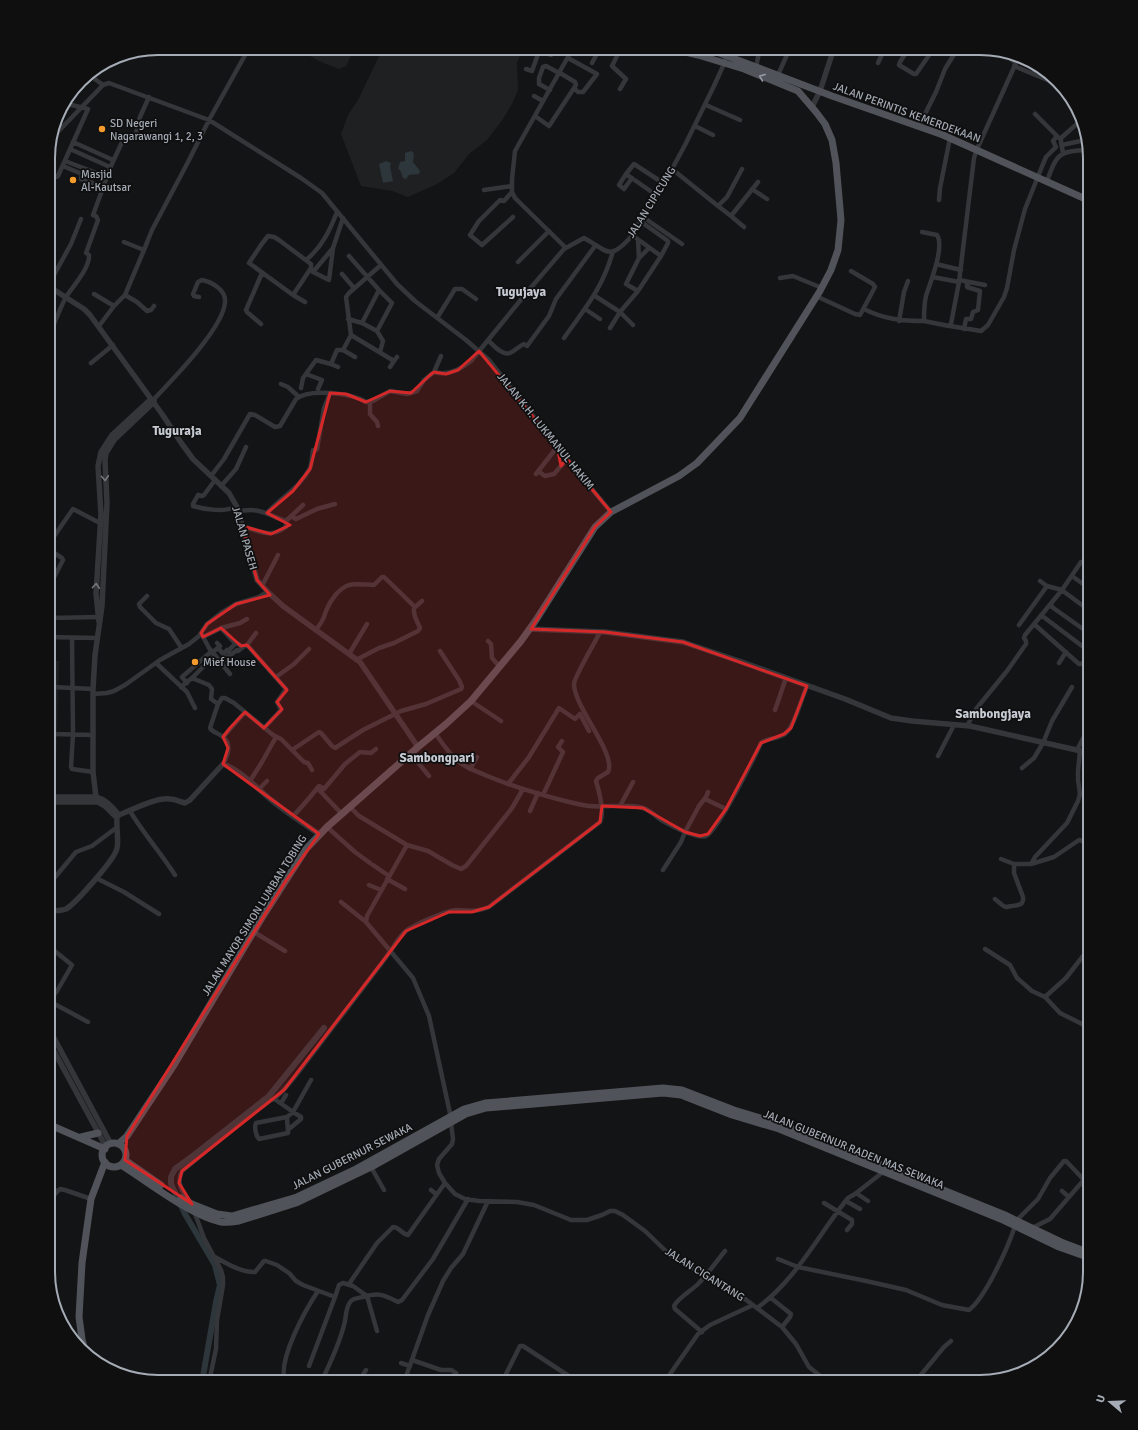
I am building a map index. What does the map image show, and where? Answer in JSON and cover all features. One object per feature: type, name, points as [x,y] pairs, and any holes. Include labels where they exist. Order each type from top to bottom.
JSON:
[{"type":"main road","points":[[698,55],[744,70],[798,91],[802,83]]},
{"type":"main road","name":"JALAN PERINTIS KEMERDEKAAN","points":[[726,55],[950,138],[1083,198]]},
{"type":"main road","name":"JALAN MAYOR SIMON LUMBAN TOBING","points":[[118,1144],[127,1136],[174,1065],[306,849],[319,834],[471,701],[518,645],[536,620],[595,527],[611,512],[679,476],[697,463],[740,418],[822,288],[831,270],[838,250],[841,220],[836,163],[832,140],[825,124],[798,91]]},
{"type":"main road","name":"JALAN GUBERNUR RADEN MAS SEWAKA","points":[[451,1121],[464,1109],[485,1103],[663,1094],[681,1095],[720,1107],[865,1162],[1016,1223],[1032,1228],[1083,1250]]},
{"type":"main road","name":"JALAN GUBERNUR SEWAKA","points":[[191,1207],[221,1215],[232,1216],[297,1197],[387,1156],[451,1121]]},
{"type":"main road","points":[[55,1127],[93,1144],[107,1147],[118,1144],[123,1146],[126,1155],[123,1162],[114,1167],[99,1180]]},
{"type":"main road","points":[[81,1138],[98,1133]]},
{"type":"main road","name":"JALAN MAYOR SIMON LUMBAN TOBING","points":[[125,1150],[127,1136]]},
{"type":"main road","points":[[93,1144],[109,1165],[114,1167]]},
{"type":"main road","points":[[83,1342],[80,1329],[82,1263],[91,1199],[99,1180],[107,1147]]},
{"type":"main road","points":[[123,1162],[163,1190],[208,1218],[222,1222],[239,1221],[296,1203],[371,1167],[387,1156]]},
{"type":"main road","name":"JALAN GUBERNUR RADEN MAS SEWAKA","points":[[865,1162],[883,1172],[975,1206]]},
{"type":"main road","points":[[163,1190],[170,1192],[179,1200]]},
{"type":"main road","name":"JALAN GUBERNUR RADEN MAS SEWAKA","points":[[1016,1223],[1059,1247],[1083,1256]]},
{"type":"street","points":[[99,326],[114,306],[125,295],[152,230],[209,120],[245,55]]},
{"type":"street","points":[[532,71],[537,55]]},
{"type":"street","points":[[566,248],[515,198],[512,192],[512,186],[515,153],[570,55]]},
{"type":"street","points":[[592,63],[596,55]]},
{"type":"street","points":[[618,55],[612,66],[626,79],[620,89]]},
{"type":"street","name":"JALAN CIPICUNG","points":[[613,251],[622,246],[632,235],[672,169],[706,105],[724,64],[726,55]]},
{"type":"street","points":[[756,67],[759,55]]},
{"type":"street","points":[[778,75],[787,55]]},
{"type":"street","points":[[812,107],[820,91],[832,55]]},
{"type":"street","points":[[878,63],[882,55]]},
{"type":"street","points":[[904,55],[899,66],[916,74],[929,55]]},
{"type":"street","points":[[919,126],[936,92],[945,69],[954,55]]},
{"type":"street","points":[[568,58],[596,74],[583,92],[578,92],[574,88]]},
{"type":"street","points":[[1011,60],[1015,64],[1034,74],[1043,76]]},
{"type":"street","points":[[950,326],[961,270],[974,158],[1015,64]]},
{"type":"street","points":[[535,116],[549,126],[576,85],[575,82],[546,66],[540,74],[539,84],[550,90]]},
{"type":"street","points":[[526,69],[540,74]]},
{"type":"street","points":[[93,78],[103,85]]},
{"type":"street","points":[[59,131],[103,85],[110,84],[209,120],[317,189],[344,218],[333,248],[329,280],[313,272],[333,248]]},
{"type":"street","points":[[534,96],[543,101]]},
{"type":"street","points":[[55,322],[66,298],[84,271],[89,259],[89,255],[86,253],[98,220],[93,215],[113,160],[123,140],[135,137],[140,117],[149,97]]},
{"type":"street","points":[[55,176],[57,177],[63,166],[88,109],[70,105]]},
{"type":"street","points":[[706,105],[740,120]]},
{"type":"street","points":[[1035,114],[1061,145]]},
{"type":"street","points":[[1047,181],[1063,136],[1077,125]]},
{"type":"street","points":[[695,126],[712,135]]},
{"type":"street","points":[[940,200],[940,188],[950,138]]},
{"type":"street","points":[[864,310],[899,321],[924,321],[964,329],[984,330],[1004,297],[1019,230],[1046,157],[1056,147],[1052,141],[1075,150],[1082,150]]},
{"type":"street","points":[[1061,145],[1081,141]]},
{"type":"street","points":[[73,142],[113,160]]},
{"type":"street","points":[[70,150],[110,168]]},
{"type":"street","points":[[65,161],[107,177]]},
{"type":"street","points":[[632,178],[624,189],[619,185],[634,164],[663,183]]},
{"type":"street","points":[[63,166],[82,174],[81,179],[104,187]]},
{"type":"street","points":[[672,169],[744,227]]},
{"type":"street","points":[[718,206],[727,196],[742,169]]},
{"type":"street","points":[[626,174],[656,195]]},
{"type":"street","points":[[731,216],[758,182]]},
{"type":"street","points":[[484,190],[512,186]]},
{"type":"street","points":[[752,189],[767,199]]},
{"type":"street","points":[[512,192],[504,201],[500,200],[479,221],[470,235],[482,245],[513,217]]},
{"type":"street","points":[[306,260],[326,238],[337,212]]},
{"type":"street","name":"JALAN K.H. LUKMANUL HAKIM","points":[[344,218],[397,284],[489,360],[611,512]]},
{"type":"street","points":[[55,273],[71,244],[81,219]]},
{"type":"street","points":[[641,219],[682,244]]},
{"type":"street","points":[[610,328],[620,312],[638,291],[668,243],[668,241],[641,219]]},
{"type":"street","points":[[518,262],[549,232]]},
{"type":"street","points":[[922,232],[937,235],[938,237],[936,264],[933,277],[925,297],[924,321]]},
{"type":"street","points":[[632,235],[661,256]]},
{"type":"street","points":[[293,295],[311,268],[310,264],[279,240],[268,236],[249,262],[250,264],[293,295],[305,302]]},
{"type":"street","points":[[434,372],[446,374],[458,370],[471,361],[566,248],[584,238],[603,250],[613,251],[609,266],[595,296],[564,338]]},
{"type":"street","points":[[638,240],[640,258]]},
{"type":"street","points":[[124,242],[144,250]]},
{"type":"street","points":[[488,340],[500,351],[507,354],[524,344],[527,346],[549,316],[556,299],[596,246]]},
{"type":"street","points":[[638,291],[626,284],[640,258],[649,248]]},
{"type":"street","points":[[349,256],[392,303],[377,331]]},
{"type":"street","points":[[325,258],[332,261]]},
{"type":"street","points":[[936,264],[961,270]]},
{"type":"street","points":[[343,350],[351,335],[346,297],[354,288],[381,265]]},
{"type":"street","points":[[816,296],[858,316],[864,310],[874,286],[851,271]]},
{"type":"street","points":[[261,324],[246,310],[262,273]]},
{"type":"street","points":[[342,274],[354,288]]},
{"type":"street","points":[[780,278],[793,276],[822,288]]},
{"type":"street","points":[[933,277],[985,285]]},
{"type":"street","points":[[99,617],[96,594],[100,523],[107,503],[104,468],[106,453],[119,434],[192,358],[222,314],[225,297],[211,282],[202,280],[198,282],[193,294],[194,296],[199,297]]},
{"type":"street","points":[[899,321],[904,292],[908,281]]},
{"type":"street","points":[[964,329],[966,319],[971,319],[973,312],[978,310],[980,291],[967,287],[967,282]]},
{"type":"street","points":[[437,318],[455,290],[462,289],[476,299]]},
{"type":"street","points":[[362,323],[379,290]]},
{"type":"street","name":"JALAN PASEH","points":[[55,291],[84,309],[99,326],[193,458],[229,493],[237,509],[257,580],[267,592],[283,606],[356,660],[418,747]]},
{"type":"street","points":[[94,294],[114,306]]},
{"type":"street","points":[[125,295],[137,302],[146,311],[151,310],[154,306]]},
{"type":"street","points":[[595,296],[620,312],[633,324]]},
{"type":"street","points":[[585,309],[600,319]]},
{"type":"street","points":[[348,319],[362,323],[377,331],[383,341],[380,352]]},
{"type":"street","points":[[351,335],[395,359],[390,367]]},
{"type":"street","points":[[91,363],[113,345]]},
{"type":"street","points":[[331,364],[337,350],[343,350],[355,357]]},
{"type":"street","points":[[303,505],[286,520],[279,519],[266,512],[246,509],[210,510],[193,506],[193,504],[198,495],[204,495],[250,414],[255,415],[276,427],[280,426],[294,402],[300,396],[330,393],[346,394],[366,402],[390,392],[406,394],[417,391],[424,380],[434,372],[441,356]]},
{"type":"street","points":[[300,388],[302,380],[316,360],[338,367]]},
{"type":"street","points":[[306,374],[322,380],[318,389]]},
{"type":"street","points":[[281,384],[300,396]]},
{"type":"street","points":[[266,512],[293,491],[310,469],[313,450],[317,449],[324,408],[330,393]]},
{"type":"street","points":[[370,401],[370,414],[377,422],[378,426]]},
{"type":"street","points":[[222,486],[236,469],[246,447]]},
{"type":"street","points":[[558,447],[537,472],[545,476],[554,475],[567,459]]},
{"type":"street","points":[[291,516],[296,519],[317,509],[335,504]]},
{"type":"street","points":[[56,533],[73,509],[100,523]]},
{"type":"street","points":[[96,797],[93,772],[93,692],[99,624],[104,514]]},
{"type":"street","points":[[242,526],[264,533],[275,534],[286,527],[286,520]]},
{"type":"street","points":[[55,554],[63,560],[55,575]]},
{"type":"street","points":[[262,586],[278,555]]},
{"type":"street","points":[[967,726],[976,709],[1007,671],[1026,644],[1024,637],[1062,590],[1081,562],[1083,562]]},
{"type":"street","points":[[1072,576],[1083,584]]},
{"type":"street","points":[[315,630],[322,622],[328,606],[336,594],[348,585],[354,584],[360,586],[366,584],[372,586],[384,577],[415,606]]},
{"type":"street","points":[[1040,581],[1047,586],[1062,590],[1083,606]]},
{"type":"street","points":[[1019,625],[1047,586]]},
{"type":"street","points":[[202,635],[207,624],[221,613],[236,604],[259,597],[267,592]]},
{"type":"street","points":[[147,596],[139,604],[140,607],[156,623],[169,629],[181,648]]},
{"type":"street","points":[[356,660],[418,631],[420,628],[413,614],[415,606],[422,601]]},
{"type":"street","points":[[1051,604],[1052,607],[1083,629]]},
{"type":"street","points":[[1042,615],[1083,647]]},
{"type":"street","points":[[55,618],[99,617]]},
{"type":"street","points":[[55,687],[107,693],[114,691],[139,676],[156,663],[189,644],[199,636],[240,623],[247,619]]},
{"type":"street","points":[[349,654],[367,624]]},
{"type":"street","points":[[1034,624],[1079,664],[1083,663]]},
{"type":"street","points":[[221,628],[236,643],[245,646],[276,677],[286,691],[277,702],[281,710],[264,728]]},
{"type":"street","points":[[529,629],[600,632],[683,642],[846,699],[891,718],[906,721],[967,726],[1083,752]]},
{"type":"street","points":[[588,727],[574,683],[600,632]]},
{"type":"street","points":[[223,654],[227,650],[230,653],[237,650],[238,651],[245,646],[256,633]]},
{"type":"street","points":[[202,635],[213,653],[230,674]]},
{"type":"street","points":[[55,637],[98,638]]},
{"type":"street","points":[[72,638],[73,734],[71,769],[93,772]]},
{"type":"street","points":[[488,641],[491,644],[492,658],[500,667]]},
{"type":"street","points":[[221,663],[227,658],[236,643]]},
{"type":"street","points":[[181,688],[192,678],[218,645],[227,658]]},
{"type":"street","points":[[276,677],[294,664],[309,649]]},
{"type":"street","points":[[292,750],[319,732],[335,748],[364,730],[395,714],[409,708],[426,704],[462,688],[459,680],[440,652]]},
{"type":"street","points":[[1059,663],[1066,652]]},
{"type":"street","points":[[187,682],[182,677],[213,653]]},
{"type":"street","points":[[156,663],[187,692],[195,708]]},
{"type":"street","points":[[192,678],[209,685],[212,690],[211,699],[218,704]]},
{"type":"street","points":[[775,710],[786,678]]},
{"type":"street","points":[[435,733],[452,756],[459,762],[508,784],[538,794],[589,806],[643,808],[685,832],[700,836],[708,834],[712,831],[726,809],[761,743],[764,740],[784,734],[791,728],[807,686]]},
{"type":"street","points":[[1022,768],[1034,758],[1043,743],[1052,721],[1072,687]]},
{"type":"street","points":[[118,816],[152,802],[165,799],[185,803],[190,800],[223,764],[228,754],[228,743],[223,737],[210,728],[218,704],[222,698],[225,698],[276,737],[281,739],[304,762],[308,763],[312,770]]},
{"type":"street","points":[[471,701],[501,721]]},
{"type":"street","points":[[210,1375],[216,1349],[217,1320],[223,1277],[179,1183],[179,1177],[182,1171],[244,1120],[284,1090],[390,952],[399,938],[406,931],[414,926],[456,910],[472,912],[489,907],[600,822],[602,816],[596,781],[608,772],[610,765],[607,755],[580,714],[575,719],[559,708],[529,757],[508,784]]},
{"type":"street","points":[[223,737],[245,712]]},
{"type":"street","points":[[938,756],[954,724]]},
{"type":"street","points":[[55,734],[92,735]]},
{"type":"street","points":[[250,781],[276,737]]},
{"type":"street","points":[[544,795],[563,752],[558,747],[562,740]]},
{"type":"street","points":[[1031,864],[1035,857],[1067,823],[1078,800],[1080,794],[1078,780],[1079,751],[1083,742]]},
{"type":"street","points":[[342,814],[320,792],[345,764],[360,752],[370,753],[376,748]]},
{"type":"street","points":[[410,754],[430,776]]},
{"type":"street","points":[[470,768],[478,757]]},
{"type":"street","points":[[223,764],[232,768],[250,781],[276,804],[319,834]]},
{"type":"street","points":[[259,789],[267,781]]},
{"type":"street","points":[[620,806],[633,782]]},
{"type":"street","points":[[293,816],[319,786],[323,788]]},
{"type":"street","points":[[350,807],[359,816],[407,845],[428,851],[452,866],[462,869],[512,808],[523,789]]},
{"type":"street","points":[[663,870],[681,842],[699,806],[705,799],[708,792]]},
{"type":"street","points":[[530,811],[538,794]]},
{"type":"street","points":[[55,799],[101,798],[109,804],[118,816],[116,828],[118,848],[112,860],[67,908],[55,910]]},
{"type":"street","points":[[55,799],[98,802],[118,816]]},
{"type":"street","points":[[705,799],[726,809]]},
{"type":"street","points":[[130,811],[175,875]]},
{"type":"street","points":[[327,827],[355,852],[388,878],[405,889]]},
{"type":"street","points":[[55,877],[76,852],[92,846],[116,828]]},
{"type":"street","points":[[1001,859],[1014,864],[1031,864],[1054,857],[1079,840],[1083,842]]},
{"type":"street","points":[[366,922],[367,916],[407,845]]},
{"type":"street","points":[[995,899],[1000,904],[1007,907],[1020,905],[1023,901],[1014,873],[1014,864]]},
{"type":"street","points":[[96,878],[124,892],[159,914]]},
{"type":"street","points":[[370,885],[381,890]]},
{"type":"street","points":[[341,902],[366,922],[413,978],[429,1016],[451,1121]]},
{"type":"street","points":[[254,932],[285,951]]},
{"type":"street","points":[[986,949],[1010,965],[1017,978],[1032,991],[1044,998],[1060,1013],[1083,1024]]},
{"type":"street","points":[[55,951],[72,965],[55,994]]},
{"type":"street","points":[[1044,998],[1066,978],[1083,956]]},
{"type":"street","points":[[55,1005],[88,1022]]},
{"type":"street","points":[[55,1048],[107,1147]]},
{"type":"street","points":[[55,1049],[98,1133],[107,1147]]},
{"type":"street","points":[[274,1099],[281,1103],[293,1112],[301,1117],[301,1119],[289,1129],[288,1133],[259,1139],[255,1126],[256,1123],[287,1118],[293,1112],[312,1080]]},
{"type":"street","points":[[281,1103],[286,1095]]},
{"type":"street","points":[[287,1118],[289,1129]]},
{"type":"street","name":"JALAN CIGANTANG","points":[[451,1121],[453,1139],[452,1144],[439,1159],[437,1165],[439,1173],[445,1183],[455,1194],[468,1199],[517,1202],[534,1205],[571,1220],[587,1220],[610,1211],[623,1215],[645,1231],[671,1256],[706,1275],[753,1305],[782,1327],[796,1344],[809,1366],[820,1375]]},
{"type":"street","points":[[778,1259],[798,1267],[906,1290],[942,1305],[969,1310],[982,1295],[998,1265],[1016,1223],[1038,1199],[1050,1178],[1064,1161],[1066,1161],[1083,1179]]},
{"type":"street","points":[[371,1167],[384,1190]]},
{"type":"street","points":[[757,1308],[771,1298],[792,1275],[846,1201],[883,1172]]},
{"type":"street","points":[[1032,1228],[1050,1219],[1083,1182]]},
{"type":"street","points":[[349,1284],[380,1240],[394,1226],[405,1235],[408,1235],[445,1183]]},
{"type":"street","points":[[55,1195],[60,1189],[91,1199]]},
{"type":"street","points":[[431,1190],[436,1194]]},
{"type":"street","points":[[1062,1191],[1069,1197]]},
{"type":"street","points":[[856,1193],[868,1201]]},
{"type":"street","points":[[324,1375],[332,1360],[341,1335],[349,1304],[354,1299],[375,1294],[383,1294],[398,1302],[405,1298],[433,1258],[468,1199]]},
{"type":"street","points":[[407,1375],[428,1315],[443,1281],[451,1268],[463,1254],[488,1201]]},
{"type":"street","points":[[846,1201],[860,1209]]},
{"type":"street","points":[[824,1203],[852,1220],[852,1224],[847,1230]]},
{"type":"street","points":[[702,1332],[674,1307],[677,1301],[689,1293],[706,1275],[725,1251]]},
{"type":"street","points":[[214,1257],[243,1270],[252,1272],[255,1272],[264,1260],[266,1260],[289,1273],[296,1281],[303,1285],[335,1297]]},
{"type":"street","points":[[309,1366],[341,1284],[349,1284],[366,1296],[376,1331]]},
{"type":"street","points":[[283,1375],[293,1339],[300,1321],[318,1291]]},
{"type":"street","points":[[771,1298],[791,1314],[782,1327]]},
{"type":"street","points":[[669,1375],[698,1334],[718,1321],[753,1305]]},
{"type":"street","points":[[921,1375],[944,1347],[952,1341]]},
{"type":"street","points":[[506,1375],[520,1346],[523,1346],[567,1375]]},
{"type":"street","points":[[412,1360],[441,1370],[451,1370],[457,1375]]},
{"type":"street","points":[[401,1363],[410,1366]]},
{"type":"street","points":[[363,1375],[366,1370]]},
{"type":"highlighted area","points":[[479,351],[557,446],[561,466],[567,459],[611,512],[595,527],[531,629],[605,632],[683,642],[807,686],[791,728],[784,734],[761,743],[726,809],[708,834],[700,836],[685,832],[643,808],[602,806],[600,822],[489,907],[472,912],[449,912],[406,931],[284,1090],[182,1171],[179,1183],[192,1204],[125,1160],[127,1136],[285,882],[319,834],[223,764],[228,748],[223,737],[230,728],[245,712],[264,728],[282,709],[277,702],[287,690],[247,645],[241,646],[221,628],[203,637],[201,633],[207,624],[236,604],[270,595],[257,580],[242,526],[271,534],[290,525],[267,513],[293,491],[310,469],[330,393],[346,394],[366,402],[390,391],[411,393],[434,372],[446,374],[458,370]]},
{"type":"shaded area","points":[[308,55],[351,55],[346,66],[339,69]]},
{"type":"shaded area","points":[[380,55],[520,55],[517,63],[518,90],[503,119],[487,140],[469,154],[454,173],[437,184],[408,197],[392,191],[361,186],[341,134],[348,115],[358,100]]},
{"type":"shaded area","points":[[411,151],[414,153],[413,162],[420,171],[419,174],[409,175],[406,179],[403,178],[400,170],[398,169],[400,162],[405,161],[405,153]]},
{"type":"shaded area","points":[[386,161],[391,163],[390,166],[393,181],[383,183],[379,164]]},
{"type":"shaded area","points":[[55,661],[59,661],[55,769]]},
{"type":"waterway","points":[[203,1375],[220,1285],[215,1265],[185,1214],[171,1184],[171,1177],[175,1169],[269,1096],[324,1028]]},
{"type":"place","name":"SD Negeri Nagarawangi 1, 2, 3","points":[[102,129]]},
{"type":"place","name":"Masjid Al-Kautsar","points":[[73,180]]},
{"type":"place","name":"Mief House","points":[[195,662]]},
{"type":"district","name":"Tugujaya","points":[[521,291]]},
{"type":"district","name":"Tuguraja","points":[[177,430]]},
{"type":"district","name":"Sambongjaya","points":[[993,713]]},
{"type":"district","name":"Sambongpari","points":[[437,757]]}]
